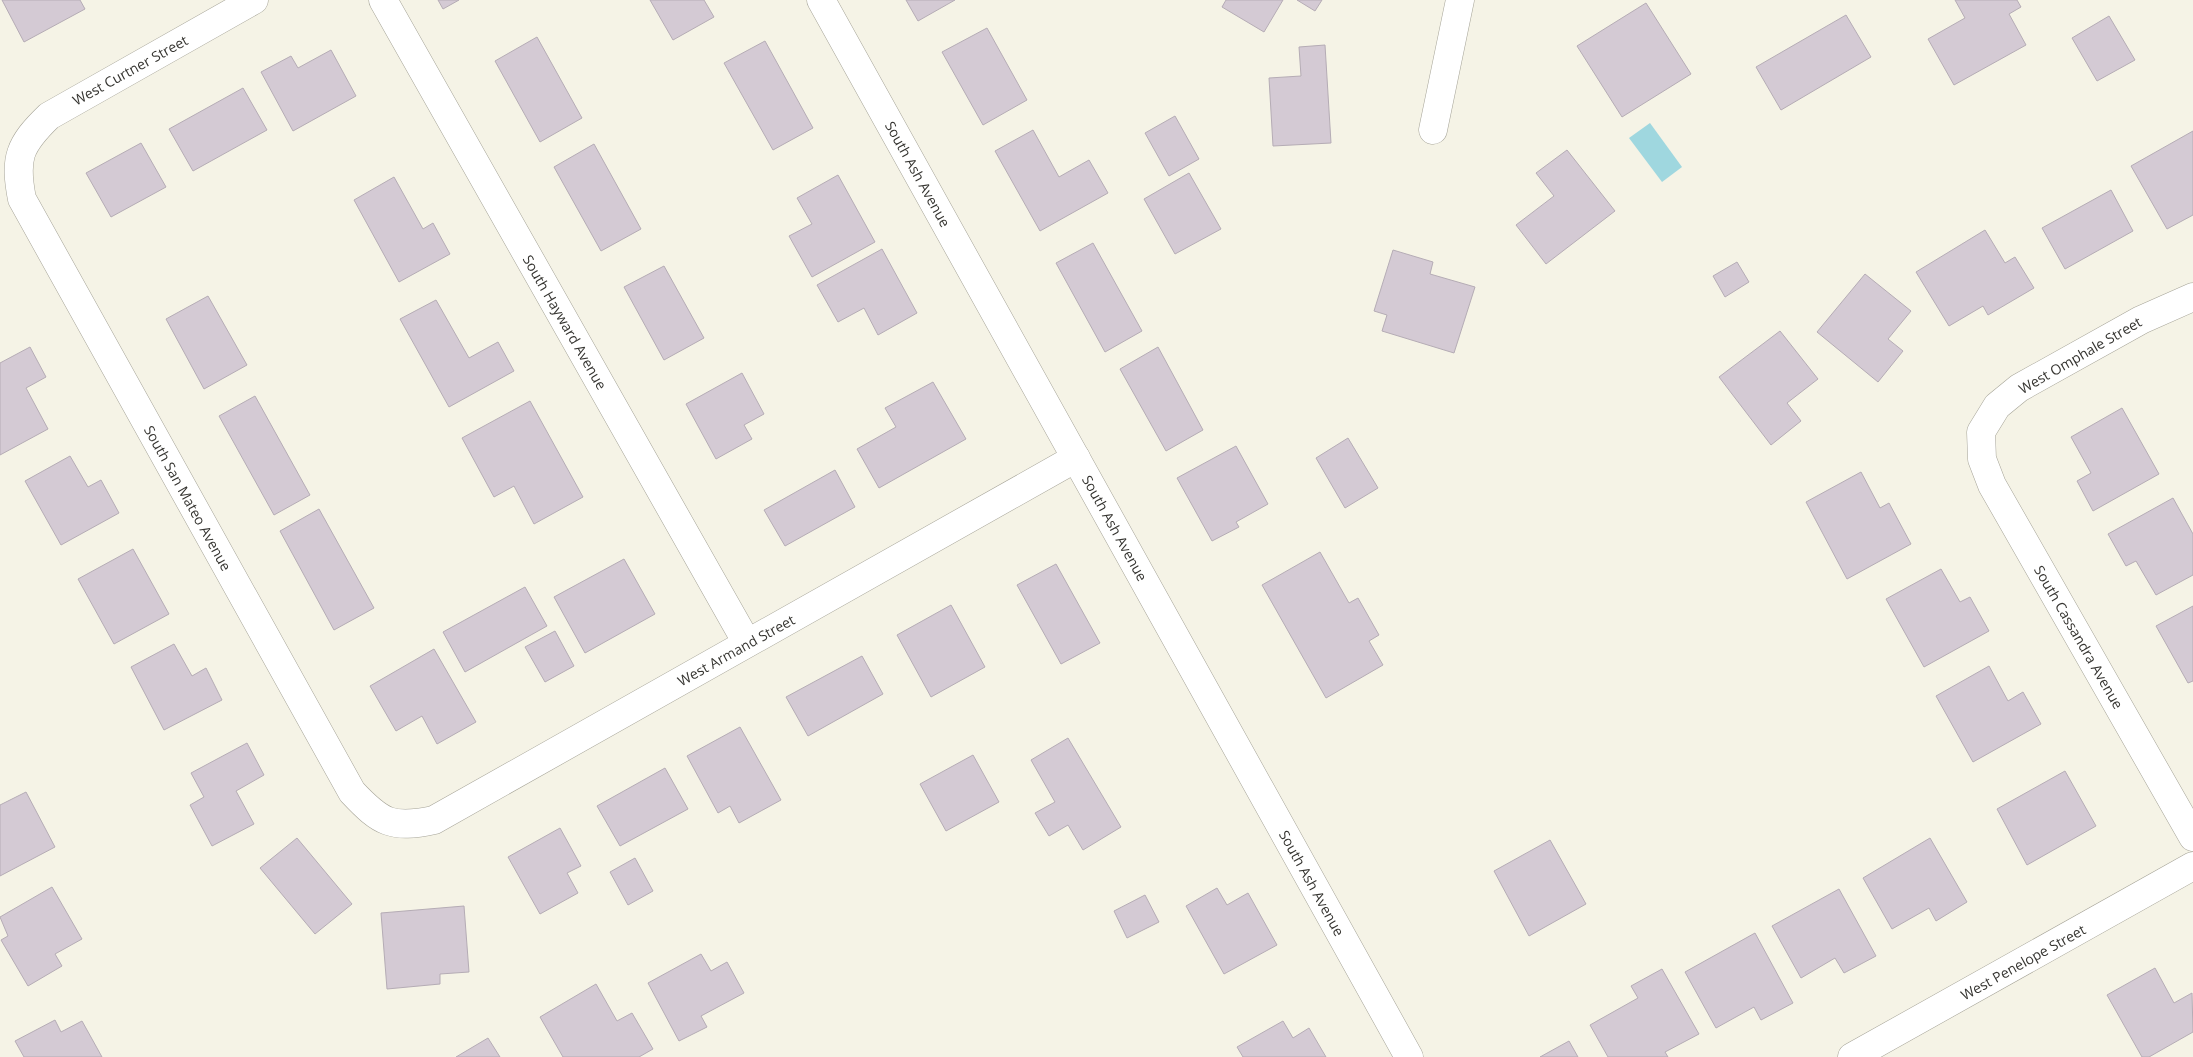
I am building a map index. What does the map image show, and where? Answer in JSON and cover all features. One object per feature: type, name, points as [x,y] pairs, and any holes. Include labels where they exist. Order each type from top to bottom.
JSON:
[{"type":"street","name":"West Curtner Street","points":[[20,154],[31,134],[49,116],[254,0]]},
{"type":"street","name":"South Hayward Avenue","points":[[382,0],[747,643]]},
{"type":"street","name":"South Ash Avenue","points":[[821,0],[1409,1057]]},
{"type":"street","points":[[1433,130],[1460,0]]},
{"type":"street","name":"South San Mateo Avenue","points":[[20,154],[18,177],[22,198],[36,225],[352,792],[370,811],[391,824]]},
{"type":"street","name":"West Omphale Street","points":[[1981,432],[1997,406],[2019,388],[2141,320],[2193,297]]},
{"type":"street","name":"South Cassandra Avenue","points":[[1981,432],[1982,459],[1992,485],[2193,838]]},
{"type":"street","name":"West Armand Street","points":[[391,824],[413,825],[434,820],[1076,458]]},
{"type":"street","name":"West Penelope Street","points":[[1852,1057],[2193,866]]},
{"type":"water","points":[[1650,123],[1682,167],[1662,182],[1629,138]]},
{"type":"building","points":[[2,0],[80,0],[85,9],[24,42]]},
{"type":"building","points":[[438,0],[459,0],[443,9]]},
{"type":"building","points":[[650,0],[704,0],[714,17],[673,40]]},
{"type":"building","points":[[906,0],[955,0],[918,21]]},
{"type":"building","points":[[1226,0],[1283,0],[1264,32],[1222,7]]},
{"type":"building","points":[[1297,0],[1322,0],[1315,11]]},
{"type":"building","points":[[1955,0],[2017,0],[2021,7],[2009,14],[2026,45],[1954,85],[1928,39],[1965,18]]},
{"type":"building","points":[[1646,3],[1691,74],[1622,117],[1577,46]]},
{"type":"building","points":[[1846,15],[1871,57],[1781,110],[1756,67]]},
{"type":"building","points":[[2109,16],[2135,60],[2097,81],[2072,38]]},
{"type":"building","points":[[987,28],[1027,100],[983,125],[942,52]]},
{"type":"building","points":[[537,37],[582,118],[540,142],[495,61]]},
{"type":"building","points":[[765,41],[813,128],[773,150],[724,63]]},
{"type":"building","points":[[1325,45],[1331,143],[1273,146],[1269,78],[1301,76],[1299,47]]},
{"type":"building","points":[[331,50],[356,96],[293,131],[261,72],[291,56],[298,68]]},
{"type":"building","points":[[243,88],[267,130],[193,171],[169,129]]},
{"type":"building","points":[[1175,116],[1199,159],[1169,176],[1145,133]]},
{"type":"building","points":[[1033,130],[1059,177],[1089,160],[1108,193],[1040,231],[995,151]]},
{"type":"building","points":[[2193,131],[2193,215],[2167,229],[2131,166]]},
{"type":"building","points":[[141,143],[166,187],[111,217],[86,173]]},
{"type":"building","points":[[594,144],[641,229],[601,251],[554,167]]},
{"type":"building","points":[[1567,150],[1615,211],[1546,264],[1516,225],[1554,196],[1536,173]]},
{"type":"building","points":[[1189,173],[1221,229],[1175,254],[1144,199]]},
{"type":"building","points":[[838,175],[875,242],[812,277],[789,236],[812,224],[797,198]]},
{"type":"building","points":[[394,177],[423,229],[433,223],[450,254],[399,282],[354,200]]},
{"type":"building","points":[[2111,190],[2133,231],[2065,269],[2042,228]]},
{"type":"building","points":[[1985,230],[2005,263],[2015,257],[2034,288],[1988,315],[1983,306],[1949,326],[1916,272]]},
{"type":"building","points":[[1093,243],[1142,331],[1105,352],[1056,263]]},
{"type":"building","points":[[882,249],[917,313],[878,335],[864,308],[838,322],[817,285]]},
{"type":"building","points":[[1393,250],[1433,262],[1430,274],[1475,287],[1454,353],[1382,331],[1387,315],[1374,311]]},
{"type":"building","points":[[1737,262],[1749,282],[1725,297],[1713,276]]},
{"type":"building","points":[[664,266],[704,338],[664,360],[624,287]]},
{"type":"building","points":[[1865,274],[1911,311],[1888,339],[1903,351],[1878,382],[1817,332]]},
{"type":"building","points":[[208,296],[247,365],[204,389],[166,319]]},
{"type":"building","points":[[436,300],[469,358],[498,342],[514,371],[449,407],[400,319]]},
{"type":"building","points":[[1780,331],[1818,379],[1787,403],[1801,421],[1771,445],[1719,377]]},
{"type":"building","points":[[30,347],[46,377],[26,388],[48,429],[0,455],[0,363]]},
{"type":"building","points":[[1158,347],[1203,430],[1166,451],[1120,369]]},
{"type":"building","points":[[742,373],[764,414],[744,425],[752,439],[716,459],[686,404]]},
{"type":"building","points":[[933,382],[966,439],[879,488],[857,449],[896,427],[885,408]]},
{"type":"building","points":[[255,396],[310,495],[274,515],[219,416]]},
{"type":"building","points":[[530,401],[583,497],[534,524],[514,486],[494,497],[462,438]]},
{"type":"building","points":[[2122,408],[2159,474],[2093,511],[2077,481],[2091,473],[2071,437]]},
{"type":"building","points":[[1348,438],[1378,488],[1345,508],[1316,458]]},
{"type":"building","points":[[1236,446],[1268,504],[1236,522],[1239,527],[1212,541],[1177,478]]},
{"type":"building","points":[[70,456],[88,487],[101,480],[119,513],[61,545],[25,481]]},
{"type":"building","points":[[835,470],[855,507],[785,546],[764,510]]},
{"type":"building","points":[[1861,472],[1880,508],[1889,503],[1911,544],[1847,579],[1806,502]]},
{"type":"building","points":[[2173,498],[2193,534],[2193,575],[2156,595],[2136,561],[2126,566],[2108,534]]},
{"type":"building","points":[[319,509],[374,608],[334,630],[280,531]]},
{"type":"building","points":[[133,549],[169,614],[114,644],[78,579]]},
{"type":"building","points":[[1320,552],[1349,603],[1358,598],[1379,635],[1369,641],[1383,665],[1326,698],[1262,585]]},
{"type":"building","points":[[624,559],[655,614],[585,653],[554,597]]},
{"type":"building","points":[[1056,564],[1100,643],[1061,664],[1017,585]]},
{"type":"building","points":[[1941,569],[1960,602],[1970,597],[1989,631],[1924,667],[1886,599]]},
{"type":"building","points":[[525,587],[547,626],[465,672],[443,632]]},
{"type":"building","points":[[951,605],[985,667],[931,697],[897,635]]},
{"type":"building","points":[[2193,606],[2193,681],[2188,683],[2156,626]]},
{"type":"building","points":[[555,631],[574,666],[545,682],[525,647]]},
{"type":"building","points":[[174,644],[192,676],[206,668],[222,700],[164,730],[131,667]]},
{"type":"building","points":[[434,649],[476,722],[437,744],[422,716],[396,731],[370,686]]},
{"type":"building","points":[[862,656],[883,694],[808,736],[786,697]]},
{"type":"building","points":[[1989,666],[2008,701],[2023,692],[2041,724],[1973,762],[1936,696]]},
{"type":"building","points":[[740,727],[781,800],[739,823],[730,806],[718,813],[687,756]]},
{"type":"building","points":[[1068,738],[1121,827],[1083,850],[1068,825],[1049,836],[1035,813],[1055,802],[1031,760]]},
{"type":"building","points":[[247,743],[264,775],[236,791],[254,824],[212,846],[190,805],[204,797],[191,773]]},
{"type":"building","points":[[973,755],[999,802],[946,831],[920,784]]},
{"type":"building","points":[[665,768],[688,809],[620,846],[597,806]]},
{"type":"building","points":[[2065,771],[2096,826],[2027,865],[1997,809]]},
{"type":"building","points":[[26,792],[55,847],[0,876],[0,805]]},
{"type":"building","points":[[560,828],[581,866],[567,873],[578,893],[540,914],[508,857]]},
{"type":"building","points":[[297,838],[352,904],[315,934],[260,868]]},
{"type":"building","points":[[1930,838],[1967,902],[1936,921],[1929,908],[1892,929],[1863,878]]},
{"type":"building","points":[[1550,840],[1586,904],[1529,936],[1494,871]]},
{"type":"building","points":[[635,858],[653,891],[628,905],[610,872]]},
{"type":"building","points":[[52,887],[82,939],[55,954],[62,966],[28,986],[1,940],[8,936],[0,917]]},
{"type":"building","points":[[1217,888],[1227,905],[1248,893],[1277,945],[1224,974],[1186,906]]},
{"type":"building","points":[[1839,889],[1876,956],[1844,973],[1835,958],[1801,978],[1772,926]]},
{"type":"building","points":[[1145,895],[1159,922],[1127,938],[1114,911]]},
{"type":"building","points":[[464,906],[469,972],[440,974],[440,984],[387,989],[381,913]]},
{"type":"building","points":[[1755,933],[1793,1003],[1761,1020],[1754,1007],[1716,1028],[1685,972]]},
{"type":"building","points":[[701,954],[711,971],[727,962],[744,993],[701,1016],[707,1027],[679,1041],[648,983]]},
{"type":"building","points":[[2155,968],[2174,1003],[2192,993],[2193,1032],[2149,1057],[2142,1057],[2107,995]]},
{"type":"building","points":[[1662,969],[1699,1034],[1665,1052],[1668,1057],[1608,1057],[1590,1025],[1638,998],[1631,986]]},
{"type":"building","points":[[596,984],[617,1021],[632,1013],[653,1049],[639,1057],[563,1057],[540,1017]]},
{"type":"building","points":[[55,1020],[61,1032],[82,1021],[102,1057],[24,1057],[15,1041]]},
{"type":"building","points":[[1283,1021],[1293,1038],[1309,1028],[1326,1057],[1243,1057],[1237,1047]]},
{"type":"building","points":[[488,1038],[500,1057],[456,1057]]},
{"type":"building","points":[[1569,1041],[1578,1057],[1540,1057]]}]
